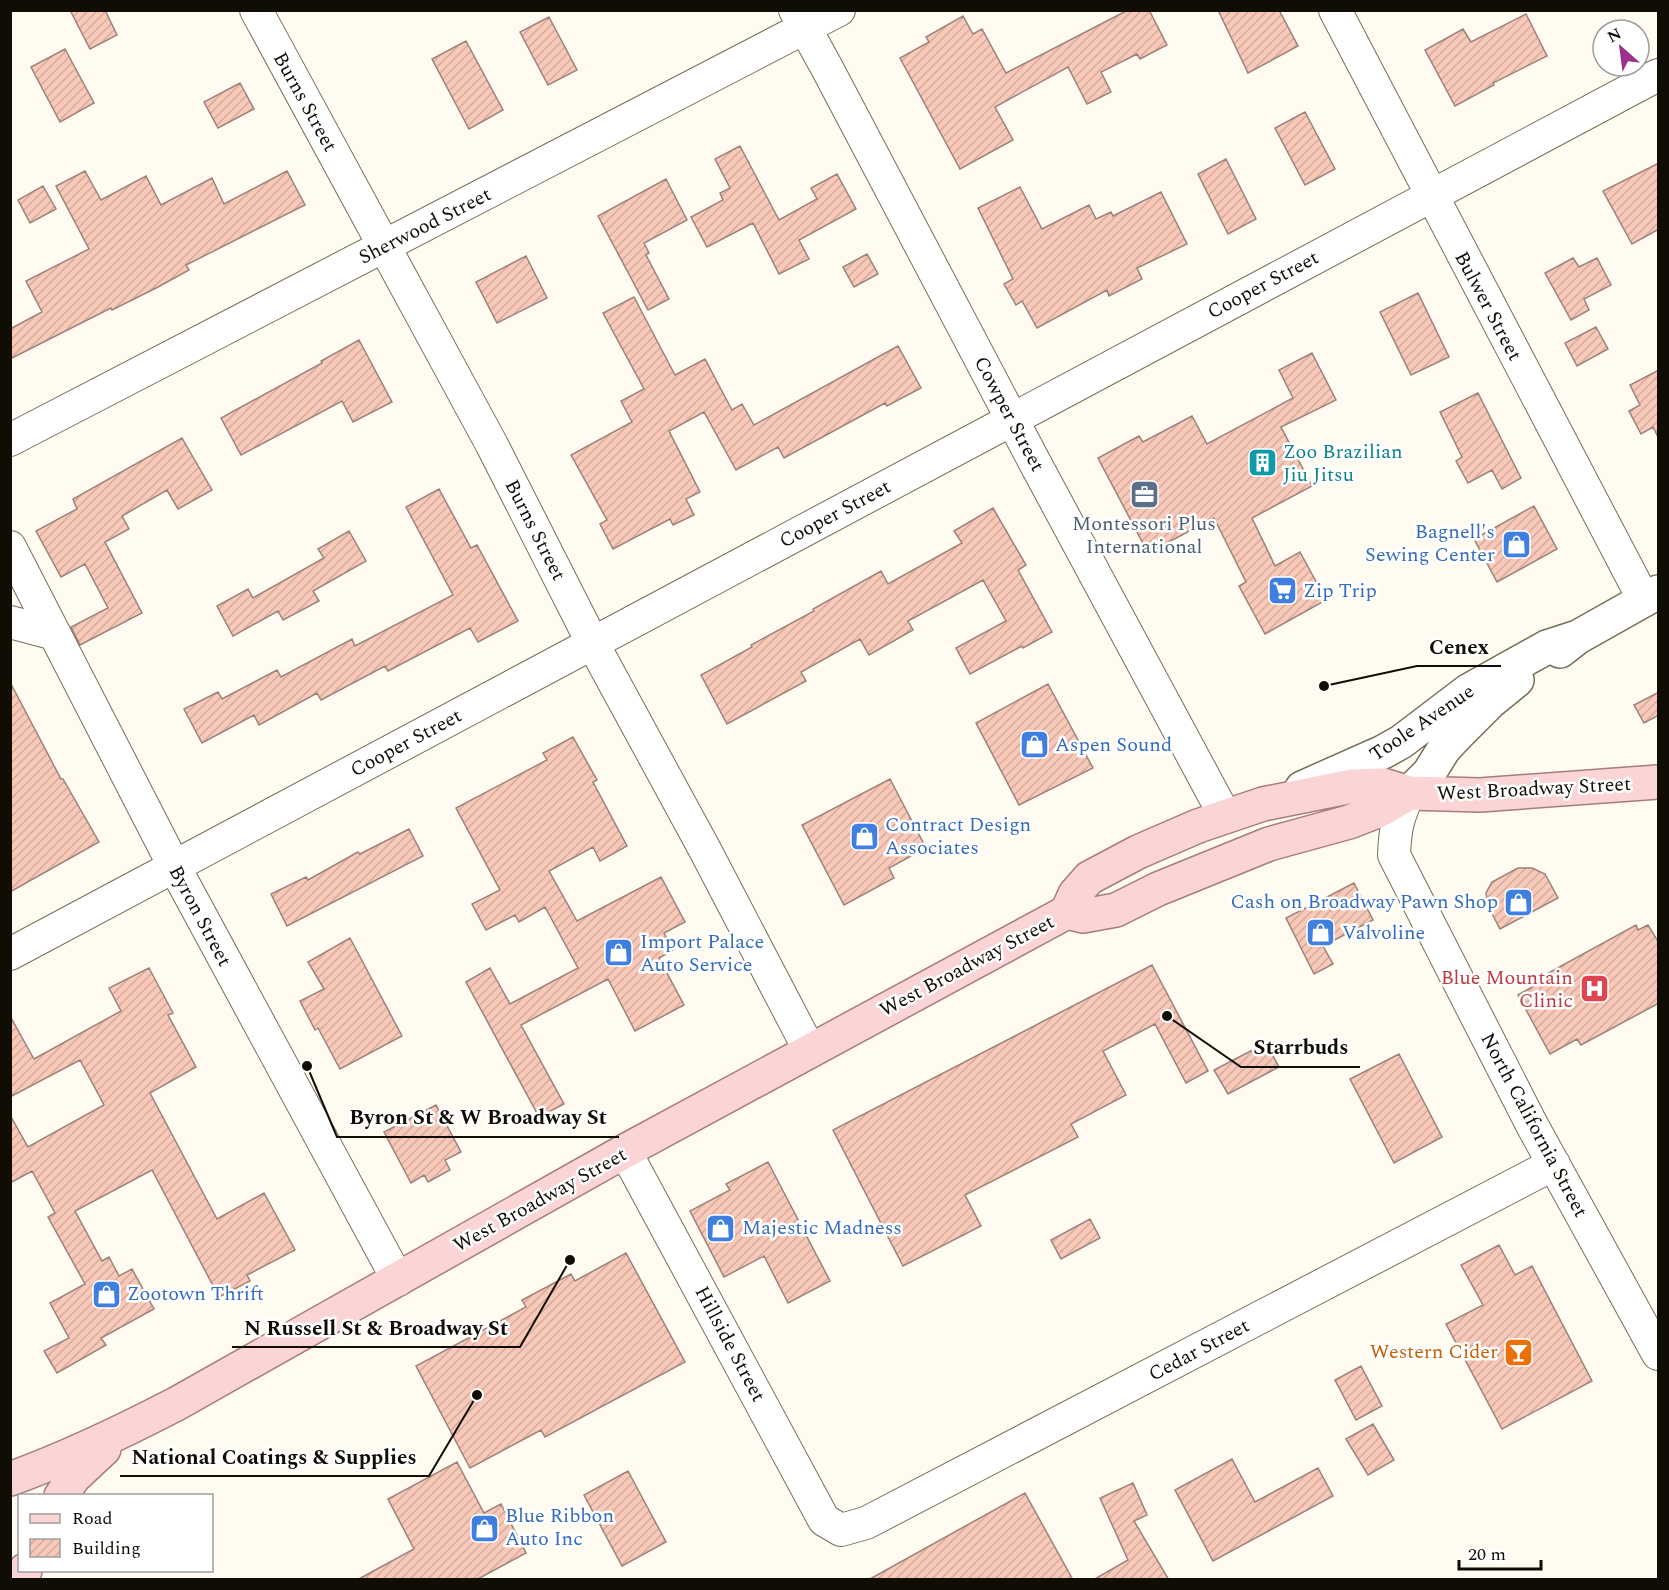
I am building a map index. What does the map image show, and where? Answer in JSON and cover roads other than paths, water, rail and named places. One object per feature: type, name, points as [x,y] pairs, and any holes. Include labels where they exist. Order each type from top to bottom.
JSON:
[{"type":"main road","name":"Toole Avenue","points":[[1410,793],[1429,774],[1444,749],[1490,702],[1522,676],[1578,637],[1651,596]]},
{"type":"main road","name":"Toole Avenue","points":[[1263,804],[1366,761],[1401,742],[1468,691],[1547,647],[1578,637]]},
{"type":"main road","name":"West Broadway Street","points":[[10,1479],[122,1432],[626,1152],[1067,912],[1076,894],[1089,878],[1138,852],[1225,816],[1263,804],[1353,786],[1383,785],[1410,793],[1480,795],[1659,782]]},
{"type":"main road","name":"West Broadway Street","points":[[1067,912],[1083,916],[1116,910],[1158,889],[1269,844],[1348,822],[1380,810],[1410,793]]},
{"type":"main road","points":[[62,1494],[74,1477],[122,1432]]},
{"type":"street","name":"Burns Street","points":[[256,10],[492,445],[593,644],[714,867],[810,1051]]},
{"type":"street","name":"Sherwood Street","points":[[10,440],[385,247],[799,19],[839,10]]},
{"type":"street","name":"Bulwer Street","points":[[1335,10],[1431,196],[1651,596]]},
{"type":"street","name":"Cowper Street","points":[[799,19],[1225,816]]},
{"type":"street","name":"Cooper Street","points":[[10,954],[1659,75]]},
{"type":"street","name":"Byron Street","points":[[10,547],[174,866],[398,1280]]},
{"type":"street","points":[[10,622],[55,634]]},
{"type":"street","name":"North California Street","points":[[1410,793],[1400,811],[1395,829],[1394,855],[1554,1164],[1659,1353]]},
{"type":"street","name":"Hillside Street","points":[[626,1152],[824,1520],[841,1530]]},
{"type":"street","name":"Cedar Street","points":[[841,1530],[866,1523],[1554,1164]]},
{"type":"place","name":"Zoo Brazilian Jiu Jitsu","points":[[1262,463]]},
{"type":"place","name":"Montessori Plus International","points":[[1144,494]]},
{"type":"place","name":"Bagnell's Sewing Center","points":[[1516,544]]},
{"type":"place","name":"Zip Trip","points":[[1282,591]]},
{"type":"place","name":"Cenex","points":[[1324,686]]},
{"type":"place","name":"Aspen Sound","points":[[1034,745]]},
{"type":"place","name":"Contract Design Associates","points":[[864,836]]},
{"type":"place","name":"Cash on Broadway Pawn Shop","points":[[1519,902]]},
{"type":"place","name":"Valvoline","points":[[1321,933]]},
{"type":"place","name":"Import Palace Auto Service","points":[[619,953]]},
{"type":"place","name":"Blue Mountain Clinic","points":[[1594,989]]},
{"type":"place","name":"Starrbuds","points":[[1167,1016]]},
{"type":"place","name":"Byron St & W Broadway St","points":[[307,1066]]},
{"type":"place","name":"Majestic Madness","points":[[721,1228]]},
{"type":"place","name":"N Russell St & Broadway St","points":[[570,1260]]},
{"type":"place","name":"Zootown Thrift","points":[[106,1294]]},
{"type":"place","name":"Western Cider","points":[[1519,1352]]},
{"type":"place","name":"National Coatings & Supplies","points":[[477,1395]]},
{"type":"place","name":"Blue Ribbon Auto Inc","points":[[484,1528]]}]
